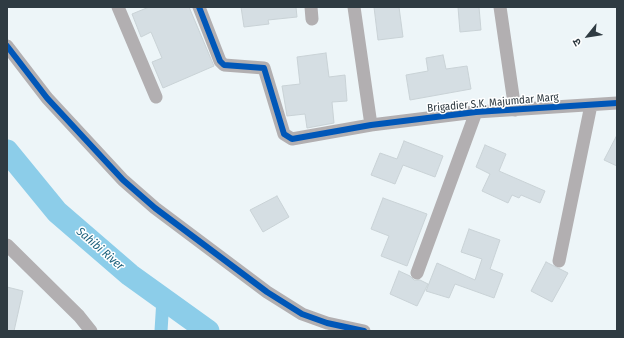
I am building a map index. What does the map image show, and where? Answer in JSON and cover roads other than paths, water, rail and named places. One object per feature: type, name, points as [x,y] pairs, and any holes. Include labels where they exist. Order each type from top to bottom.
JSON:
[{"type":"street","points":[[118,7],[156,97]]},
{"type":"street","name":"Brigadier S.K. Majumdar Marg","points":[[199,7],[220,61],[224,65],[264,68],[284,134],[288,137],[296,139],[371,125],[476,112],[617,103]]},
{"type":"street","points":[[354,7],[371,125]]},
{"type":"street","points":[[500,7],[515,110]]},
{"type":"street","points":[[7,46],[47,98],[123,180],[155,208],[267,292],[302,314],[327,323],[364,331]]},
{"type":"street","points":[[559,262],[591,105]]},
{"type":"street","points":[[417,273],[476,112]]},
{"type":"street","points":[[7,244],[79,316],[91,331]]},
{"type":"waterway","name":"Sahibi River","points":[[7,151],[57,212],[130,275],[208,331]]},
{"type":"waterway","points":[[161,331],[163,299]]}]
